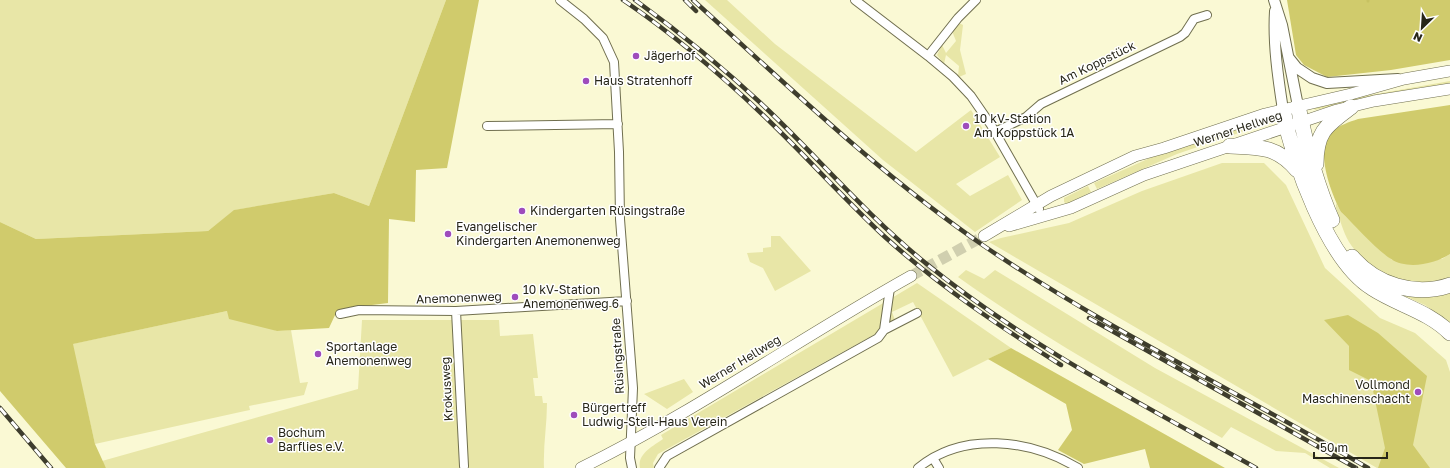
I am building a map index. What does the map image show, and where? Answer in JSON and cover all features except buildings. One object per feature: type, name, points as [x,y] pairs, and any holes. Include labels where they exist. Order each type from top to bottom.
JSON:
[{"type":"highway","points":[[1298,106],[1306,143],[1309,176],[1330,238],[1353,273],[1372,289],[1427,315],[1438,322],[1450,333]]},
{"type":"highway","points":[[1309,176],[1321,134],[1334,120],[1351,107]]},
{"type":"highway","points":[[1283,110],[1294,156],[1321,194],[1343,243],[1350,254],[1366,271],[1381,280],[1401,288],[1421,290],[1450,285]]},
{"type":"highway","points":[[1230,146],[1270,149],[1284,157],[1309,176]]},
{"type":"main road","name":"Werner Hellweg","points":[[1450,71],[1404,79],[1265,114],[1164,148],[1135,156],[1068,187],[984,236],[1022,221],[1042,217],[1071,208],[1144,175],[1302,122],[1351,107],[1450,89]]},
{"type":"main road","name":"Werner Hellweg","points":[[581,468],[631,443],[911,276]]},
{"type":"street","name":"Rüsingstraße","points":[[560,0],[596,31],[608,47],[614,62],[618,124],[620,219],[633,388],[630,458],[632,468]]},
{"type":"street","points":[[855,0],[928,56],[953,77],[971,96],[995,132],[1037,204],[1042,217]]},
{"type":"street","points":[[928,56],[958,18],[976,0]]},
{"type":"street","points":[[1275,4],[1282,25],[1298,106]]},
{"type":"street","points":[[1275,4],[1274,25],[1279,88],[1283,110]]},
{"type":"street","name":"Am Koppstück","points":[[995,132],[1026,116],[1042,104],[1180,37],[1185,33],[1194,20],[1207,15]]},
{"type":"street","name":"Werner Hellweg","points":[[1289,58],[1297,68],[1312,78],[1327,84],[1368,80],[1404,79]]},
{"type":"street","points":[[487,126],[618,124]]},
{"type":"street","points":[[884,330],[890,288]]},
{"type":"street","name":"Anemonenweg","points":[[340,314],[358,310],[456,311],[627,301]]},
{"type":"street","name":"Krokusweg","points":[[456,311],[464,466]]},
{"type":"street","points":[[659,468],[667,456],[878,338],[884,330],[917,313]]},
{"type":"street","points":[[918,468],[933,458],[971,444],[995,443],[1043,451],[1078,468]]},
{"type":"street","points":[[933,458],[938,468]]},
{"type":"shaded area","points":[[0,0],[446,0],[369,206],[334,193],[235,210],[208,231],[36,239],[0,222]]},
{"type":"shaded area","points":[[446,0],[479,0],[447,168],[416,170],[415,222],[389,219],[388,303],[364,306],[336,313],[329,328],[277,331],[229,319],[227,311],[73,344],[95,444],[106,468],[66,468],[0,391],[0,222],[36,239],[208,231],[234,210],[334,193],[369,206]]},
{"type":"shaded area","points":[[705,0],[727,0],[775,44],[916,152],[971,110],[1000,157],[956,184],[970,196],[1008,175],[1022,200],[975,232],[883,160]]},
{"type":"shaded area","points":[[1287,0],[1450,0],[1450,60],[1391,70],[1327,77],[1304,65],[1296,55]]},
{"type":"shaded area","points":[[959,23],[963,25],[960,50],[966,74],[959,77],[959,66],[946,55],[944,64],[937,55],[942,45],[946,53],[956,41],[952,31]]},
{"type":"shaded area","points":[[1450,81],[1450,84],[1417,88],[1315,110],[1314,108],[1365,96]]},
{"type":"shaded area","points":[[1450,105],[1450,254],[1437,261],[1429,263],[1413,265],[1398,262],[1391,259],[1378,249],[1341,212],[1333,194],[1326,170],[1324,148],[1327,138],[1339,127],[1358,119]]},
{"type":"shaded area","points":[[1263,117],[1265,124],[1177,154],[1097,189],[1094,183],[1170,149]]},
{"type":"shaded area","points":[[1222,163],[1264,163],[1286,185],[1325,268],[1380,318],[1415,333],[1446,360],[1450,372],[1450,468],[1377,468],[989,242],[1069,223],[1142,191]]},
{"type":"shaded area","points":[[1088,186],[1091,192],[1067,204],[1064,202],[1064,198]]},
{"type":"shaded area","points":[[1336,203],[1341,212],[1392,260],[1442,259],[1450,254],[1450,277],[1421,283],[1394,278],[1381,272],[1358,254],[1349,242],[1336,208]]},
{"type":"shaded area","points":[[771,236],[780,236],[811,271],[775,291],[763,268],[750,262],[747,253],[763,252],[763,248],[771,247]]},
{"type":"shaded area","points":[[966,270],[984,279],[995,270],[1155,368],[1339,468],[1330,468],[1305,453],[1276,451],[1231,427],[1222,438],[1088,361],[990,299],[958,277]]},
{"type":"shaded area","points":[[917,283],[1011,348],[953,377],[913,302],[892,312],[895,320],[881,327],[879,332],[658,454],[653,463],[654,468],[640,468],[643,455],[663,439],[661,435]]},
{"type":"shaded area","points":[[1391,290],[1450,290],[1450,323],[1425,305]]},
{"type":"shaded area","points":[[227,311],[277,331],[291,330],[300,383],[308,382],[304,395],[249,406],[250,410],[95,444],[72,344]]},
{"type":"shaded area","points":[[1348,315],[1378,333],[1427,376],[1413,445],[1430,468],[1378,468],[1385,448],[1371,381],[1349,370],[1349,346],[1324,320]]},
{"type":"shaded area","points":[[362,320],[499,320],[500,336],[533,334],[538,378],[533,378],[535,396],[542,396],[543,403],[547,403],[544,468],[106,468],[102,461],[358,389]]},
{"type":"shaded area","points":[[1011,348],[1225,468],[1150,468],[1145,449],[1084,464],[1058,450],[1072,430],[1066,404],[988,359]]},
{"type":"shaded area","points":[[684,379],[693,392],[667,409],[644,394]]},
{"type":"tunnel","points":[[911,276],[984,236]]},
{"type":"railway","points":[[623,0],[678,40],[730,84],[779,130],[869,222],[906,255],[970,305],[1061,365]]},
{"type":"railway","points":[[635,0],[687,39],[736,81],[768,110],[882,225],[923,261],[962,291],[1002,319],[1085,372],[1256,468]]},
{"type":"railway","points":[[685,0],[696,11]]},
{"type":"railway","points":[[693,0],[834,128],[907,189],[984,246],[1030,276],[1125,333],[1368,468]]},
{"type":"railway","points":[[1089,318],[1356,468]]},
{"type":"railway","points":[[0,408],[51,468]]},
{"type":"place","name":"Jägerhof","points":[[636,56]]},
{"type":"place","name":"Haus Stratenhoff","points":[[586,81]]},
{"type":"place","name":"10 kV-Station Am Koppstück 1A","points":[[966,126]]},
{"type":"place","name":"Kindergarten Rüsingstraße","points":[[522,211]]},
{"type":"place","name":"Evangelischer Kindergarten Anemonenweg","points":[[448,234]]},
{"type":"place","name":"10 kV-Station Anemonenweg 6","points":[[515,297]]},
{"type":"place","name":"Sportanlage Anemonenweg","points":[[318,354]]},
{"type":"place","name":"Vollmond Maschinenschacht","points":[[1418,392]]},
{"type":"place","name":"Bürgertreff Ludwig-Steil-Haus Verein","points":[[574,415]]},
{"type":"place","name":"Bochum Barflies e.V.","points":[[270,440]]}]
